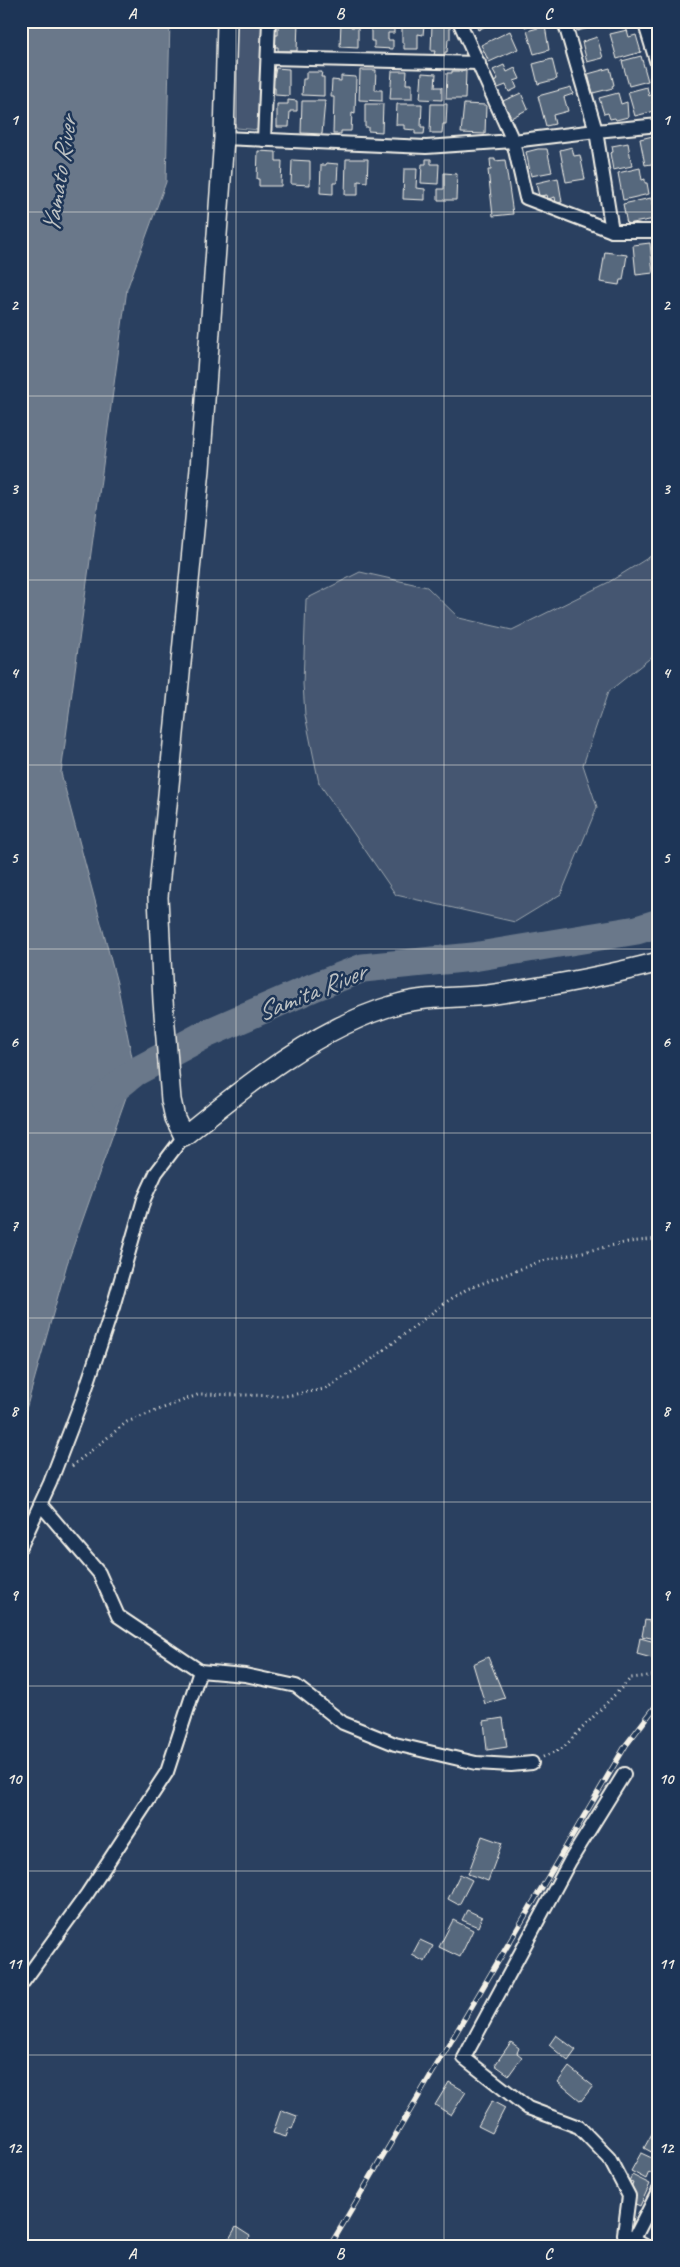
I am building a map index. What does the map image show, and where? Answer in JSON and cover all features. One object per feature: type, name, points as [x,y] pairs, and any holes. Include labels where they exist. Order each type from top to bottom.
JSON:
[{"type":"street","points":[[184,1136],[175,1118],[171,1100],[158,924],[160,868],[200,469],[224,138],[227,21]]},
{"type":"street","points":[[264,140],[270,21]]},
{"type":"street","points":[[459,21],[513,141],[526,198],[612,231],[659,231]]},
{"type":"street","points":[[564,21],[596,130],[612,231]]},
{"type":"street","points":[[644,21],[659,70]]},
{"type":"street","points":[[269,58],[479,63]]},
{"type":"street","points":[[224,138],[426,147],[513,141],[596,130],[659,125]]},
{"type":"street","points":[[21,1546],[50,1483],[107,1325],[144,1200],[156,1173],[184,1136],[225,1102],[312,1042],[344,1025],[379,1010],[423,1000],[481,996],[556,985],[659,962]]},
{"type":"street","points":[[41,1505],[99,1573],[118,1616],[200,1671],[245,1675],[296,1686],[343,1722],[395,1744],[476,1763],[511,1765],[532,1763]]},
{"type":"street","points":[[21,1985],[87,1894],[167,1772],[200,1671]]},
{"type":"street","points":[[624,1774],[570,1861],[464,2058],[528,2108],[579,2127],[609,2158],[628,2196],[624,2234],[640,2243],[659,2190]]},
{"type":"path","points":[[50,1483],[127,1422],[200,1394],[285,1396],[325,1388],[371,1360],[446,1302],[467,1290],[542,1261],[628,1242],[659,1239]]},
{"type":"path","points":[[532,1763],[563,1748],[631,1678],[657,1675],[659,1673]]},
{"type":"shaded area","points":[[236,21],[262,21],[259,130],[237,128],[233,122]]},
{"type":"shaded area","points":[[659,551],[659,651],[608,692],[583,765],[597,807],[561,894],[515,922],[396,895],[319,783],[305,715],[303,684],[306,599],[360,572],[427,587],[459,618],[512,630],[609,582]]},
{"type":"water","name":"Yamato River","points":[[21,21],[170,21],[166,182],[127,289],[61,773],[117,983],[135,1072],[67,1264],[21,1427]]},
{"type":"building","points":[[278,21],[298,21],[297,51],[278,51],[278,47],[274,47],[274,35],[278,35]]},
{"type":"building","points":[[474,21],[496,21],[478,30]]},
{"type":"building","points":[[523,21],[543,21],[525,27]]},
{"type":"building","points":[[574,21],[600,21],[601,25],[577,31]]},
{"type":"building","points":[[606,21],[628,21],[628,22],[608,28]]},
{"type":"building","points":[[341,22],[351,23],[351,27],[358,27],[358,48],[340,47]]},
{"type":"building","points":[[371,22],[394,22],[394,33],[388,33],[388,40],[393,40],[393,49],[374,48],[374,41],[371,41]]},
{"type":"building","points":[[432,24],[450,24],[450,39],[448,39],[445,55],[434,55],[435,51],[431,51]]},
{"type":"building","points":[[402,25],[424,25],[423,35],[418,34],[418,49],[404,49]]},
{"type":"building","points":[[545,26],[549,50],[534,54],[527,31]]},
{"type":"building","points":[[627,30],[629,37],[636,35],[641,52],[617,59],[610,34]]},
{"type":"building","points":[[510,31],[518,49],[489,62],[481,45]]},
{"type":"building","points":[[597,37],[603,58],[587,62],[582,42]]},
{"type":"building","points":[[641,56],[648,81],[629,86],[622,61]]},
{"type":"building","points":[[552,59],[557,79],[538,84],[533,64]]},
{"type":"building","points":[[504,65],[507,72],[515,68],[520,79],[514,81],[517,88],[509,92],[506,85],[498,88],[495,81],[498,79],[493,70]]},
{"type":"building","points":[[276,68],[289,69],[289,96],[275,95],[275,88],[272,88]]},
{"type":"building","points":[[610,68],[613,88],[593,93],[588,74]]},
{"type":"building","points":[[360,70],[376,70],[375,90],[382,90],[382,101],[359,100]]},
{"type":"building","points":[[392,71],[407,71],[406,84],[412,84],[412,99],[390,99]]},
{"type":"building","points":[[452,71],[466,71],[465,99],[446,99],[447,73],[452,73]]},
{"type":"building","points":[[306,72],[322,72],[321,77],[324,77],[324,96],[302,95],[303,79],[306,79]]},
{"type":"building","points":[[422,73],[436,74],[435,87],[442,87],[442,100],[420,99]]},
{"type":"building","points":[[341,76],[356,77],[355,114],[352,113],[351,131],[341,131],[341,134],[333,134],[334,97],[331,97],[332,80],[341,81]]},
{"type":"building","points":[[571,87],[573,94],[564,97],[568,111],[553,115],[555,124],[546,126],[538,96]]},
{"type":"building","points":[[647,87],[649,96],[653,94],[655,101],[652,102],[655,111],[635,116],[628,92]]},
{"type":"building","points":[[521,93],[528,109],[511,118],[503,101]]},
{"type":"building","points":[[618,93],[621,104],[627,102],[628,117],[616,120],[615,118],[610,119],[608,113],[604,114],[599,98]]},
{"type":"building","points":[[288,100],[297,101],[297,111],[290,111],[289,127],[277,127],[277,104],[288,104]]},
{"type":"building","points":[[302,101],[325,101],[322,134],[301,133]]},
{"type":"building","points":[[365,104],[383,104],[382,132],[368,131],[368,127],[365,127]]},
{"type":"building","points":[[397,104],[422,104],[421,127],[425,127],[424,134],[415,134],[415,130],[404,129],[404,125],[396,125]]},
{"type":"building","points":[[431,104],[447,104],[446,124],[443,124],[442,133],[430,133]]},
{"type":"building","points":[[464,104],[486,105],[485,134],[461,133]]},
{"type":"building","points":[[653,136],[655,146],[659,145],[659,163],[645,165],[640,139]]},
{"type":"building","points":[[628,143],[632,166],[613,170],[610,153],[613,152],[612,146]]},
{"type":"building","points":[[572,147],[574,156],[580,155],[585,179],[566,182],[560,150]]},
{"type":"building","points":[[547,149],[552,172],[531,176],[526,152]]},
{"type":"building","points":[[258,151],[276,152],[276,161],[282,161],[281,186],[259,186],[259,179],[257,179]]},
{"type":"building","points":[[346,159],[368,159],[367,182],[358,181],[358,195],[345,195]]},
{"type":"building","points":[[426,159],[431,159],[431,164],[439,164],[438,184],[421,183],[422,164],[426,164]]},
{"type":"building","points":[[490,159],[495,159],[495,161],[505,160],[513,214],[493,216],[488,170],[491,170]]},
{"type":"building","points":[[292,160],[310,161],[310,185],[291,184]]},
{"type":"building","points":[[326,163],[338,164],[337,183],[333,183],[333,194],[320,193],[321,165],[326,165]]},
{"type":"building","points":[[640,168],[642,180],[645,179],[645,183],[647,183],[649,194],[623,200],[618,173]]},
{"type":"building","points":[[404,169],[417,169],[416,188],[425,189],[425,200],[403,199]]},
{"type":"building","points":[[444,173],[457,174],[456,200],[438,200],[438,189],[444,189]]},
{"type":"building","points":[[558,178],[562,202],[556,203],[555,197],[548,199],[547,195],[539,196],[536,183]]},
{"type":"building","points":[[651,198],[655,219],[627,224],[623,204]]},
{"type":"building","points":[[650,243],[653,273],[636,275],[633,245]]},
{"type":"building","points":[[605,252],[627,255],[623,280],[620,280],[619,285],[600,282]]},
{"type":"building","points":[[645,1620],[659,1623],[659,1640],[642,1636]]},
{"type":"building","points":[[640,1638],[659,1643],[659,1660],[637,1654]]},
{"type":"building","points":[[488,1657],[505,1698],[485,1704],[473,1664]]},
{"type":"building","points":[[503,1718],[507,1747],[487,1750],[484,1721]]},
{"type":"building","points":[[482,1836],[502,1843],[488,1881],[468,1874]]},
{"type":"building","points":[[460,1874],[472,1880],[459,1905],[448,1899]]},
{"type":"building","points":[[467,1910],[482,1917],[478,1927],[462,1920]]},
{"type":"building","points":[[453,1920],[473,1930],[460,1957],[439,1947]]},
{"type":"building","points":[[420,1940],[433,1946],[425,1962],[412,1955]]},
{"type":"building","points":[[556,2035],[576,2050],[568,2061],[549,2045]]},
{"type":"building","points":[[511,2042],[519,2048],[517,2053],[522,2057],[509,2075],[495,2065]]},
{"type":"building","points":[[569,2067],[593,2086],[581,2101],[558,2082]]},
{"type":"building","points":[[449,2082],[466,2092],[451,2115],[435,2105]]},
{"type":"building","points":[[492,2101],[505,2108],[492,2133],[478,2126]]},
{"type":"building","points":[[281,2110],[297,2116],[292,2129],[289,2128],[286,2137],[273,2133]]},
{"type":"building","points":[[654,2130],[659,2132],[659,2156],[644,2148]]},
{"type":"building","points":[[641,2153],[656,2160],[652,2174],[649,2172],[646,2179],[631,2171]]},
{"type":"building","points":[[632,2175],[650,2184],[640,2206],[631,2202],[630,2191],[633,2182],[629,2181]]},
{"type":"building","points":[[659,2219],[659,2237],[651,2233]]},
{"type":"building","points":[[236,2227],[250,2236],[244,2246],[225,2246]]},
{"type":"waterway","name":"Samita River","points":[[104,1097],[135,1072],[206,1034],[363,968],[473,957],[637,930],[659,923]]},
{"type":"railway","points":[[330,2246],[626,1745],[659,1702]]}]
